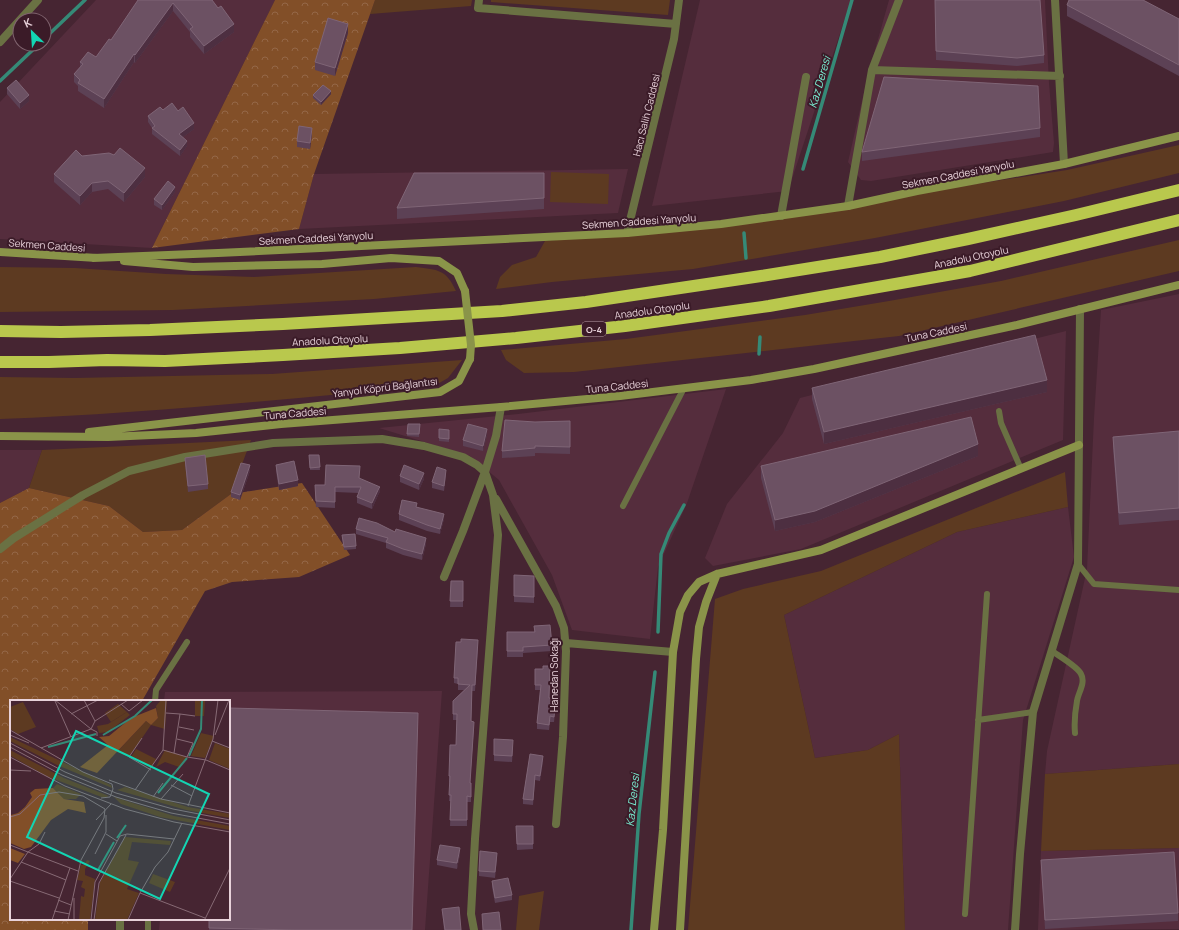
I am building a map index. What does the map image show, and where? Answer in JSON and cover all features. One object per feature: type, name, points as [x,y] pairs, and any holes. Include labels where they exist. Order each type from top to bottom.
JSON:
[{"type":"highway","name":"Anadolu Otoyolu","points":[[0,331],[61,332],[142,330],[283,324],[502,311],[586,302],[761,276],[880,256],[968,239],[1179,190]]},
{"type":"highway","name":"Anadolu Otoyolu","points":[[0,362],[107,360],[166,361],[283,355],[400,348],[516,338],[625,326],[769,306],[970,271],[1179,220]]},
{"type":"main road","name":"Sekmen Caddesi Yanyolu","points":[[93,258],[627,233],[720,224],[848,206],[917,191],[1064,164],[1179,136]]},
{"type":"main road","name":"Sekmen Caddesi","points":[[0,252],[93,258]]},
{"type":"main road","name":"Yanyol Köprü Bağlantısı","points":[[48,437],[440,392],[459,381],[470,359],[471,345],[466,291],[458,274],[439,261],[391,258],[322,264],[193,267],[93,258]]},
{"type":"main road","name":"Tuna Caddesi","points":[[48,437],[108,437],[196,433],[281,424],[620,396],[751,380],[814,369],[1017,325],[1179,285]]},
{"type":"main road","points":[[0,436],[48,437]]},
{"type":"main road","points":[[654,930],[663,830],[673,652],[680,612],[688,595],[699,582],[717,574],[821,550],[1079,445]]},
{"type":"main road","points":[[680,930],[698,633],[706,602],[717,574]]},
{"type":"street","points":[[0,42],[38,0]]},
{"type":"street","points":[[479,0],[478,8],[676,24]]},
{"type":"street","name":"Hacı Salih Caddesi","points":[[627,233],[674,39],[679,0]]},
{"type":"street","points":[[848,206],[872,70],[899,0]]},
{"type":"street","points":[[1055,0],[1064,164]]},
{"type":"street","points":[[872,70],[1060,76]]},
{"type":"street","points":[[781,216],[806,77]]},
{"type":"street","points":[[1015,930],[1020,854],[1033,712],[1078,564],[1080,309]]},
{"type":"street","points":[[444,577],[485,472],[496,436],[501,407]]},
{"type":"street","points":[[0,549],[14,538],[83,495],[129,471],[185,457],[272,443],[382,439],[424,446],[463,457],[477,465],[485,472],[493,495],[498,535],[474,839],[471,914],[474,930]]},
{"type":"street","name":"Hanedan Sokağı","points":[[493,495],[556,606],[564,628],[566,643],[563,737],[556,824]]},
{"type":"street","points":[[566,643],[673,652]]},
{"type":"lane","points":[[623,506],[684,388]]},
{"type":"lane","points":[[999,411],[1000,423],[1021,469]]},
{"type":"lane","points":[[1078,564],[1094,584],[1179,590]]},
{"type":"lane","points":[[964,914],[987,594]]},
{"type":"lane","points":[[155,700],[156,690],[187,642]]},
{"type":"lane","points":[[1052,651],[1073,665],[1081,674],[1083,680],[1077,699],[1074,721],[1075,733]]},
{"type":"lane","points":[[978,720],[1033,712]]},
{"type":"shaded area","points":[[96,0],[275,0],[152,248],[0,239],[0,102],[47,52],[52,52],[52,47]]},
{"type":"shaded area","points":[[375,0],[472,0],[471,6],[370,14]]},
{"type":"shaded area","points":[[491,0],[670,0],[668,15],[491,2]]},
{"type":"shaded area","points":[[700,0],[851,0],[788,191],[652,206]]},
{"type":"shaded area","points":[[889,0],[1045,0],[1049,83],[1054,143],[1053,152],[871,181],[861,180],[848,162],[868,75]]},
{"type":"shaded area","points":[[1179,145],[1179,173],[1064,201],[875,238],[693,269],[552,282],[496,289],[500,277],[512,265],[536,257],[545,241],[693,228],[1067,170]]},
{"type":"shaded area","points":[[628,169],[618,213],[299,229],[314,174]]},
{"type":"shaded area","points":[[551,172],[609,174],[608,204],[550,202]]},
{"type":"shaded area","points":[[1179,240],[1179,271],[899,336],[574,372],[524,373],[506,360],[501,350],[626,339],[805,315],[1001,281]]},
{"type":"shaded area","points":[[0,267],[75,268],[166,274],[254,277],[416,267],[436,270],[445,275],[449,278],[456,291],[374,299],[173,310],[0,312]]},
{"type":"shaded area","points":[[1179,294],[1179,764],[1045,774],[1047,751],[1087,569],[1101,310]]},
{"type":"shaded area","points":[[1066,331],[1063,440],[801,549],[713,566],[705,558],[727,504],[783,433],[800,398]]},
{"type":"shaded area","points":[[462,360],[448,378],[434,386],[163,410],[0,419],[0,377],[75,378],[272,374]]},
{"type":"shaded area","points":[[726,389],[687,503],[658,567],[650,639],[572,630],[552,575],[499,480],[470,456],[379,428],[518,414]]},
{"type":"shaded area","points":[[251,440],[231,494],[182,530],[143,532],[109,506],[29,488],[42,450]]},
{"type":"shaded area","points":[[0,450],[42,450],[29,488],[0,503]]},
{"type":"shaded area","points":[[1065,472],[1068,507],[957,532],[784,615],[815,758],[868,750],[899,734],[905,930],[688,930],[715,599],[743,589],[821,571]]},
{"type":"shaded area","points":[[1068,507],[1074,557],[1023,720],[1008,930],[905,930],[899,734],[868,750],[815,758],[784,615],[957,532]]},
{"type":"shaded area","points":[[442,691],[425,930],[159,930],[160,920],[230,920],[230,700],[164,700],[165,692]]},
{"type":"shaded area","points":[[1179,764],[1179,848],[1041,851],[1045,774]]},
{"type":"shaded area","points":[[1179,848],[1179,929],[1038,930],[1041,851]]},
{"type":"shaded area","points":[[544,891],[539,930],[516,930],[519,896]]},
{"type":"green space","points":[[275,0],[375,0],[314,174],[299,229],[152,248]]},
{"type":"green space","points":[[302,483],[350,555],[299,577],[232,582],[205,591],[143,700],[10,700],[10,920],[88,920],[88,930],[0,930],[0,503],[29,488],[109,506],[143,532],[182,530],[231,494]]},
{"type":"building","points":[[138,0],[212,0],[218,8],[221,6],[234,24],[204,46],[190,29],[193,27],[173,3],[135,55],[134,54],[104,99],[78,83],[80,80],[74,74],[83,64],[80,62],[88,52],[96,57],[109,39],[111,40]]},
{"type":"building","points":[[935,0],[1040,0],[1044,55],[1017,58],[936,51]]},
{"type":"building","points":[[1069,0],[1143,0],[1179,19],[1179,65],[1067,5]]},
{"type":"building","points":[[328,18],[348,24],[335,68],[315,62]]},
{"type":"building","points":[[884,77],[1038,86],[1040,128],[862,152]]},
{"type":"building","points":[[16,80],[29,95],[20,103],[7,88]]},
{"type":"building","points":[[323,85],[331,91],[321,102],[313,95]]},
{"type":"building","points":[[172,103],[178,111],[183,107],[194,123],[179,134],[187,141],[180,150],[152,128],[155,126],[148,116],[160,107],[163,110]]},
{"type":"building","points":[[299,126],[312,128],[310,143],[297,141]]},
{"type":"building","points":[[120,148],[145,168],[124,193],[108,181],[92,183],[80,196],[54,174],[76,150],[82,156],[109,153],[114,155]]},
{"type":"building","points":[[414,173],[544,173],[544,198],[397,208]]},
{"type":"building","points":[[168,181],[175,187],[162,205],[154,199]]},
{"type":"building","points":[[1035,335],[1047,380],[824,432],[812,388]]},
{"type":"building","points":[[971,417],[978,444],[815,511],[775,520],[761,466]]},
{"type":"building","points":[[505,420],[535,422],[570,421],[570,447],[535,446],[535,448],[502,451]]},
{"type":"building","points":[[408,424],[420,424],[419,434],[407,434]]},
{"type":"building","points":[[468,424],[487,429],[483,446],[463,440]]},
{"type":"building","points":[[439,429],[449,430],[449,439],[439,438]]},
{"type":"building","points":[[1179,431],[1179,508],[1119,513],[1113,437]]},
{"type":"building","points":[[205,455],[208,484],[188,486],[185,458]]},
{"type":"building","points":[[309,455],[319,455],[320,467],[310,468]]},
{"type":"building","points":[[294,461],[298,480],[279,484],[276,465]]},
{"type":"building","points":[[241,463],[250,465],[240,495],[231,492]]},
{"type":"building","points":[[326,465],[360,466],[359,478],[380,487],[372,503],[357,497],[361,487],[335,487],[335,502],[316,501],[315,485],[325,485]]},
{"type":"building","points":[[404,465],[424,473],[419,484],[400,476]]},
{"type":"building","points":[[437,467],[446,470],[444,486],[432,482]]},
{"type":"building","points":[[402,500],[417,503],[416,507],[444,514],[440,529],[399,514]]},
{"type":"building","points":[[359,518],[377,523],[395,532],[396,529],[426,538],[422,554],[403,549],[386,542],[388,538],[356,529]]},
{"type":"building","points":[[355,534],[356,546],[344,547],[342,535]]},
{"type":"building","points":[[514,575],[534,576],[534,597],[514,596]]},
{"type":"building","points":[[451,581],[463,581],[463,601],[450,601]]},
{"type":"building","points":[[550,625],[552,645],[523,647],[523,651],[507,651],[507,632],[535,632],[534,626]]},
{"type":"building","points":[[461,639],[478,640],[475,685],[472,685],[471,721],[474,722],[470,783],[471,797],[467,796],[467,820],[450,820],[450,745],[456,745],[457,714],[453,714],[453,701],[470,685],[458,684],[458,678],[454,678],[456,642],[461,642]]},
{"type":"building","points":[[543,666],[550,666],[550,707],[555,707],[554,717],[550,716],[549,725],[537,723],[541,685],[535,685],[535,669],[543,669]]},
{"type":"building","points":[[230,708],[418,713],[412,930],[209,928],[209,920],[230,920]]},
{"type":"building","points":[[494,739],[513,740],[512,756],[494,755]]},
{"type":"building","points":[[530,754],[543,756],[540,776],[535,775],[533,800],[523,799]]},
{"type":"building","points":[[516,826],[533,826],[533,844],[517,844]]},
{"type":"building","points":[[440,845],[460,848],[457,863],[437,860]]},
{"type":"building","points":[[480,851],[497,853],[495,872],[479,871]]},
{"type":"building","points":[[1174,852],[1178,913],[1045,920],[1041,860]]},
{"type":"building","points":[[508,878],[512,895],[495,898],[492,881]]},
{"type":"building","points":[[459,907],[461,930],[445,930],[442,909]]},
{"type":"building","points":[[499,912],[501,930],[483,930],[482,914]]},
{"type":"waterway","points":[[52,31],[85,0]]},
{"type":"waterway","name":"Kaz Deresi","points":[[803,169],[852,0]]},
{"type":"waterway","points":[[0,81],[31,52]]},
{"type":"waterway","name":"Kaz Deresi","points":[[744,233],[746,258]]},
{"type":"waterway","name":"Kaz Deresi","points":[[759,354],[760,337]]},
{"type":"waterway","name":"Kaz Deresi","points":[[658,632],[661,554],[669,533],[684,505]]},
{"type":"waterway","name":"Kaz Deresi","points":[[631,930],[639,814],[655,672]]}]
